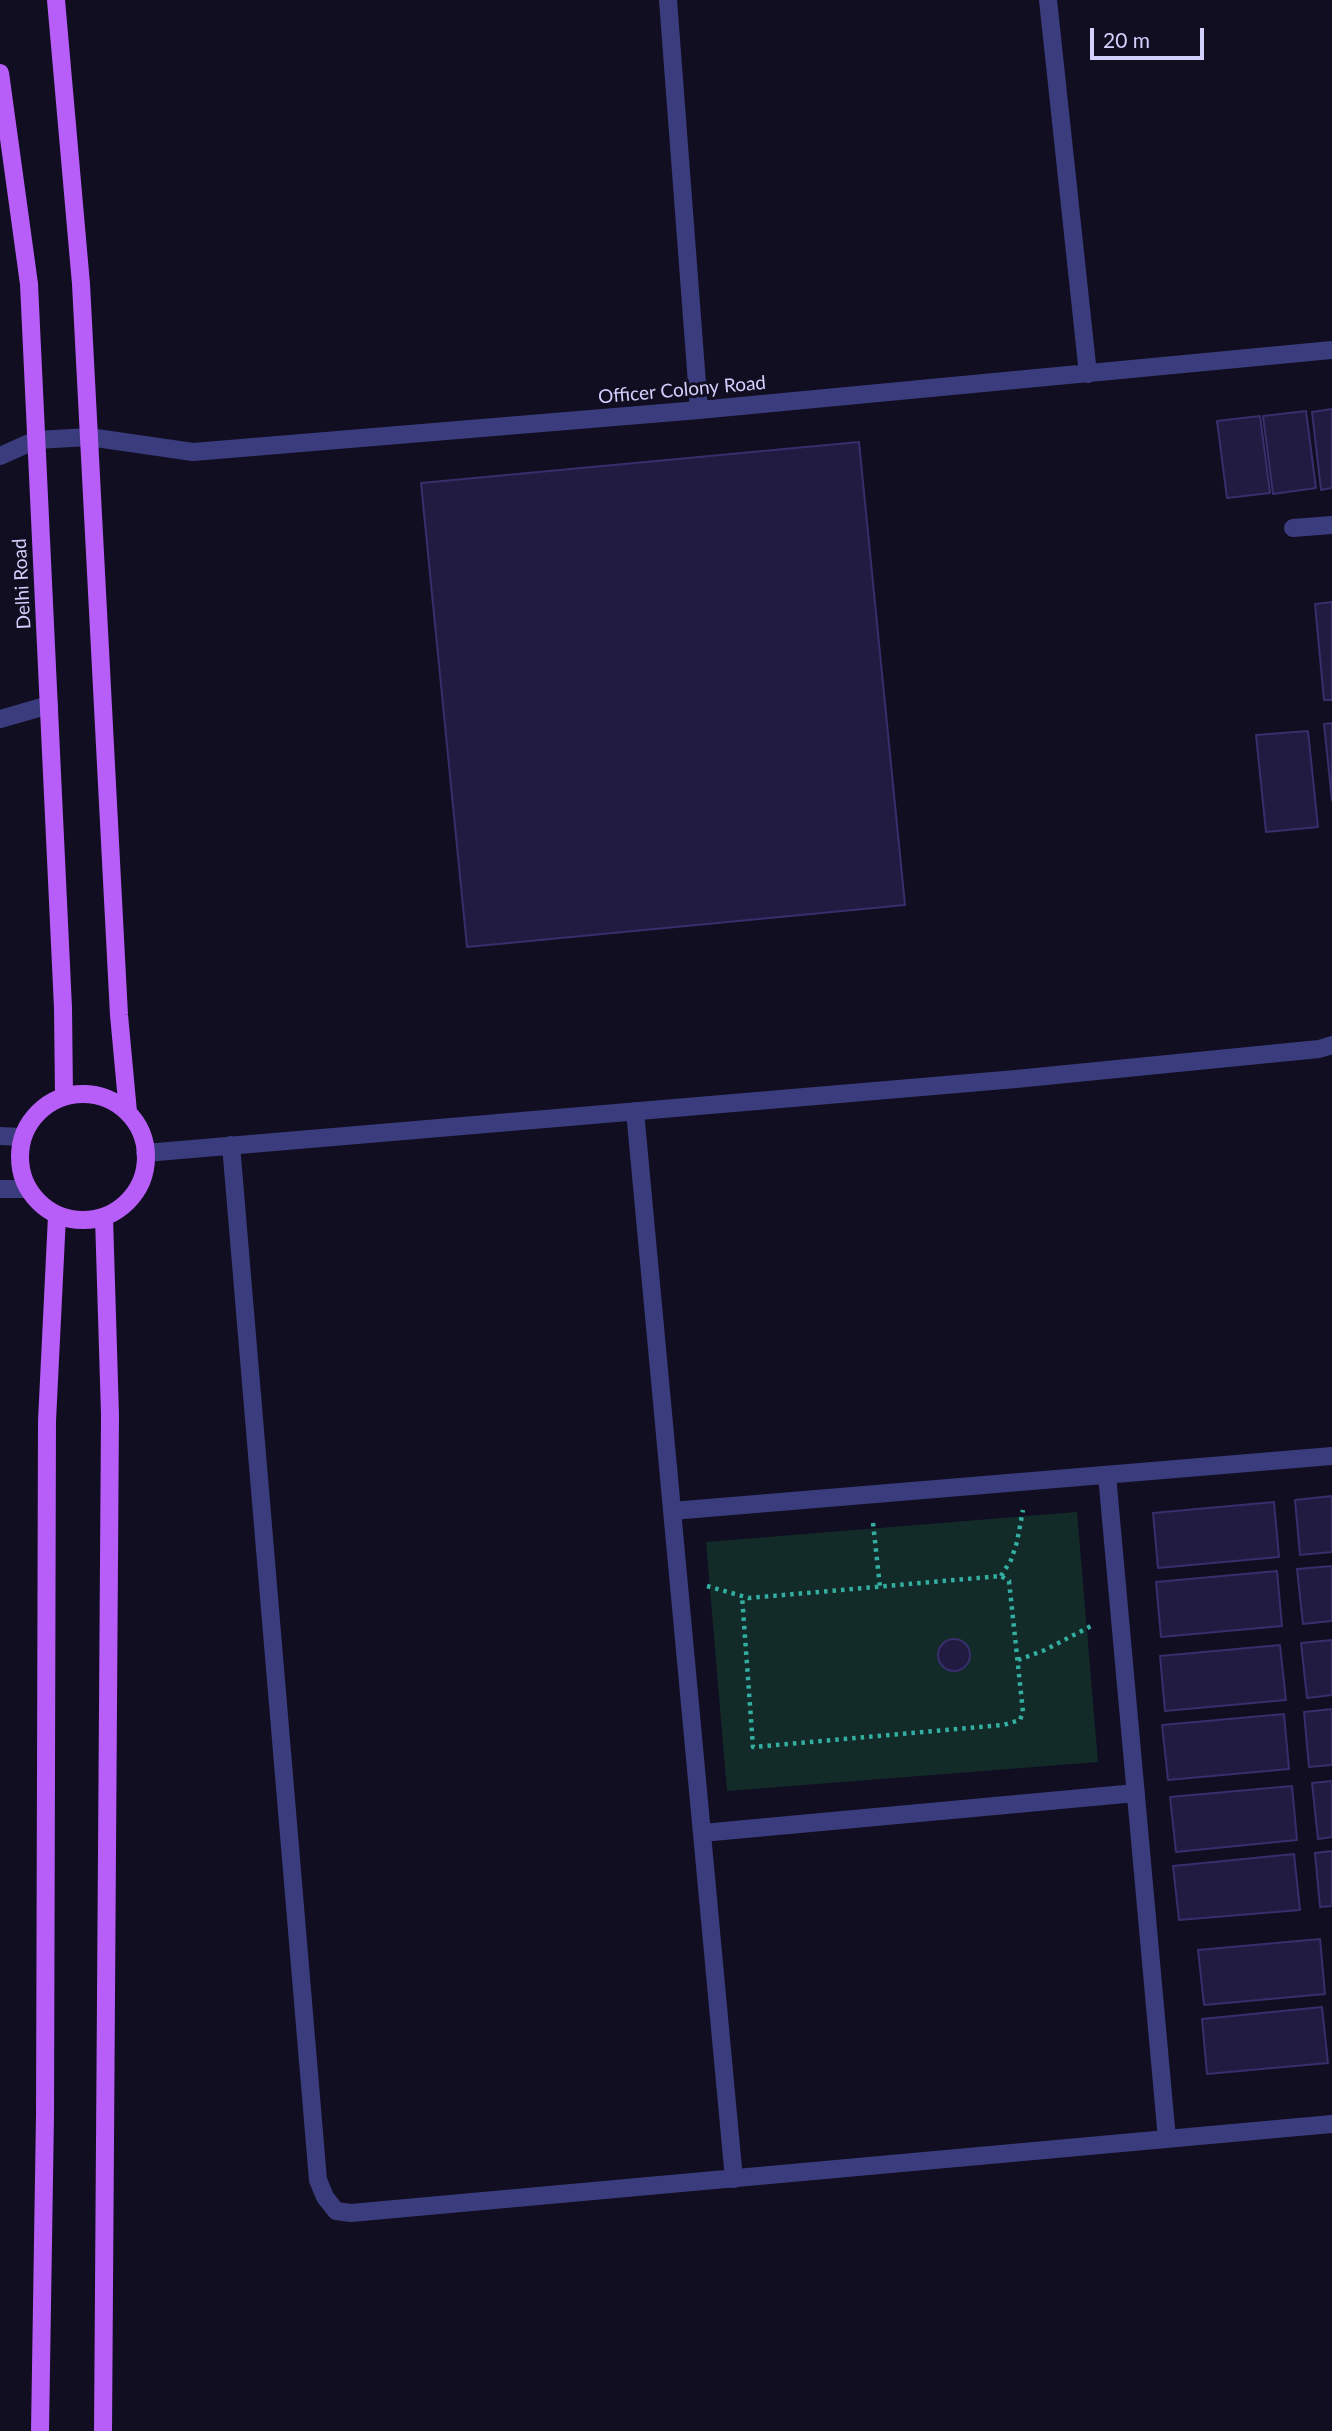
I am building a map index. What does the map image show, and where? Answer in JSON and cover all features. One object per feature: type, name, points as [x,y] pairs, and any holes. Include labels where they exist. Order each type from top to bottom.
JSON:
[{"type":"main road","points":[[56,0],[81,284],[119,1015],[128,1112]]},
{"type":"main road","name":"Delhi Road","points":[[0,73],[29,284],[63,1007],[64,1095]]},
{"type":"main road","points":[[64,1095],[101,1096],[118,1104],[135,1121],[145,1142],[144,1172],[136,1191],[116,1212],[104,1217],[84,1221],[57,1216],[28,1189],[20,1169],[22,1137],[38,1110],[64,1095]]},
{"type":"main road","points":[[40,2431],[46,2101],[47,1421],[57,1216]]},
{"type":"main road","points":[[103,2431],[110,1429],[104,1217]]},
{"type":"street","points":[[668,0],[699,410]]},
{"type":"street","points":[[1048,0],[1088,374]]},
{"type":"street","name":"Officer Colony Road","points":[[36,440],[89,437],[193,452],[699,410],[1332,350]]},
{"type":"street","points":[[0,456],[36,440]]},
{"type":"street","points":[[1293,528],[1332,524]]},
{"type":"street","points":[[0,719],[49,705]]},
{"type":"street","points":[[145,1153],[1016,1079],[1319,1049],[1332,1045]]},
{"type":"street","points":[[635,1111],[734,2179]]},
{"type":"street","points":[[0,1136],[22,1137]]},
{"type":"street","points":[[231,1145],[318,2180],[325,2197],[336,2211],[351,2213],[1332,2124]]},
{"type":"street","points":[[0,1189],[28,1189]]},
{"type":"street","points":[[672,1511],[1332,1456]]},
{"type":"street","points":[[1107,1475],[1167,2139]]},
{"type":"street","points":[[702,1833],[1136,1793]]},
{"type":"path","points":[[1001,1576],[1011,1560],[1017,1542],[1023,1517],[1026,1481]]},
{"type":"path","points":[[869,1494],[880,1587]]},
{"type":"path","points":[[679,1578],[742,1596],[749,1598],[1001,1576],[1009,1581],[1023,1712],[1020,1720],[1003,1725],[753,1747],[742,1596]]},
{"type":"path","points":[[1018,1660],[1045,1650],[1086,1629],[1119,1605]]},
{"type":"green space","points":[[1077,1512],[1098,1762],[727,1791],[706,1542]]},
{"type":"building","points":[[1332,409],[1332,488],[1321,490],[1312,412]]},
{"type":"building","points":[[1306,411],[1316,488],[1273,494],[1263,416]]},
{"type":"building","points":[[1260,416],[1270,493],[1227,498],[1217,421]]},
{"type":"building","points":[[859,442],[905,905],[467,947],[421,483]]},
{"type":"building","points":[[1332,602],[1332,700],[1324,700],[1315,604]]},
{"type":"building","points":[[1332,723],[1332,801],[1324,724]]},
{"type":"building","points":[[1308,731],[1318,827],[1266,832],[1256,735]]},
{"type":"building","points":[[1332,1496],[1332,1552],[1300,1555],[1295,1500]]},
{"type":"building","points":[[1274,1502],[1279,1557],[1158,1568],[1153,1513]]},
{"type":"building","points":[[1332,1566],[1332,1621],[1303,1624],[1297,1569]]},
{"type":"building","points":[[1277,1571],[1282,1626],[1161,1637],[1156,1582]]},
{"type":"building","points":[[954,1639],[966,1643],[970,1655],[966,1667],[954,1671],[942,1667],[938,1655],[942,1643]]},
{"type":"building","points":[[1332,1640],[1332,1695],[1307,1698],[1301,1643]]},
{"type":"building","points":[[1280,1645],[1286,1700],[1165,1711],[1160,1656]]},
{"type":"building","points":[[1332,1709],[1332,1765],[1309,1767],[1304,1712]]},
{"type":"building","points":[[1284,1714],[1289,1769],[1168,1780],[1162,1725]]},
{"type":"building","points":[[1332,1781],[1332,1837],[1318,1839],[1312,1783]]},
{"type":"building","points":[[1292,1786],[1297,1840],[1176,1852],[1170,1797]]},
{"type":"building","points":[[1332,1851],[1332,1906],[1320,1907],[1315,1853]]},
{"type":"building","points":[[1294,1854],[1300,1910],[1179,1920],[1173,1866]]},
{"type":"building","points":[[1320,1939],[1325,1994],[1204,2005],[1198,1950]]},
{"type":"building","points":[[1322,2007],[1328,2063],[1207,2074],[1202,2019]]}]
